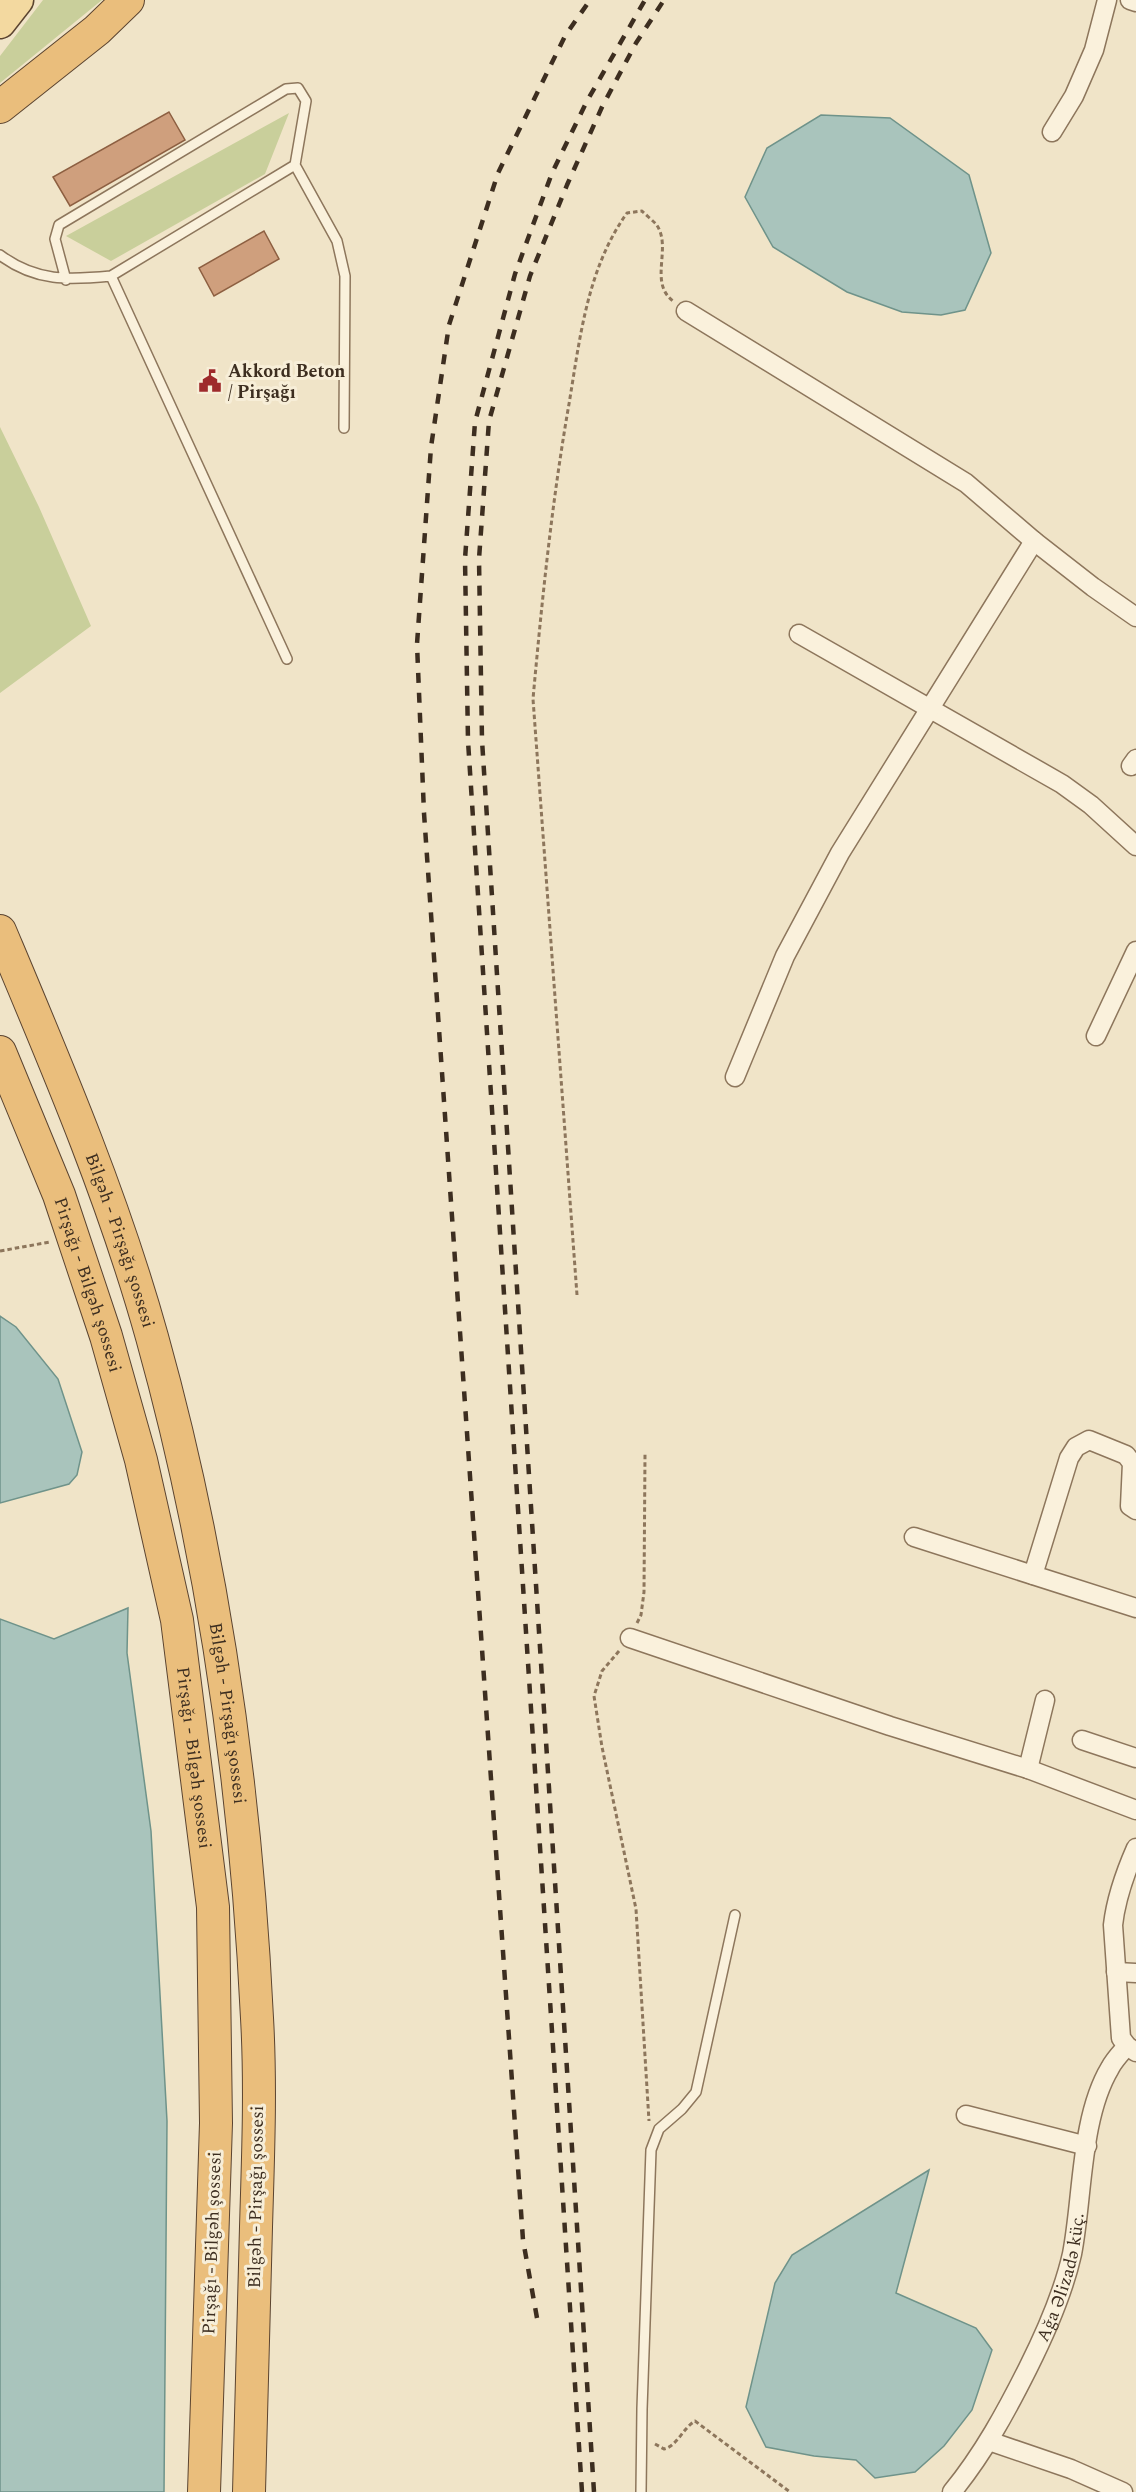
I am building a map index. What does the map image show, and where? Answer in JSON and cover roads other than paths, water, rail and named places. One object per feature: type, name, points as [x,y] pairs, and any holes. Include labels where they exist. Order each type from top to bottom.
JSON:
[{"type":"highway","points":[[0,107],[97,30],[128,0]]},
{"type":"highway","name":"Bilgəh - Pirşağı şossesi","points":[[0,931],[64,1084],[112,1212],[151,1333],[181,1448],[213,1608],[235,1754],[250,1904],[258,2022],[259,2128],[249,2492]]},
{"type":"highway","name":"Pirşağı - Bilgəh şossesi","points":[[0,1052],[59,1195],[106,1336],[141,1460],[177,1620],[213,1907],[216,2123],[204,2492]]},
{"type":"main road","points":[[0,23],[18,0]]},
{"type":"street","points":[[1052,132],[1074,96],[1094,50],[1107,0]]},
{"type":"street","points":[[1130,0],[1136,2]]},
{"type":"street","points":[[686,311],[966,483],[1034,541],[1136,617]]},
{"type":"street","points":[[735,1077],[785,956],[840,853],[1034,541]]},
{"type":"street","points":[[799,634],[1062,784],[1136,846]]},
{"type":"street","points":[[1096,1036],[1136,951]]},
{"type":"street","points":[[1033,1575],[1069,1458],[1076,1447],[1089,1440],[1126,1455],[1132,1463],[1130,1506],[1136,1510]]},
{"type":"street","points":[[914,1537],[1136,1608]]},
{"type":"street","points":[[630,1638],[890,1726],[1028,1769],[1136,1810]]},
{"type":"street","points":[[1028,1769],[1045,1700]]},
{"type":"street","points":[[1082,1740],[1136,1758]]},
{"type":"street","points":[[1131,2049],[1121,2038],[1119,2026],[1113,1925],[1115,1907],[1136,1848]]},
{"type":"street","points":[[1116,1972],[1136,1973]]},
{"type":"street","name":"Ağa Əlizadə küç.","points":[[952,2492],[989,2441],[1005,2413],[1044,2335],[1064,2286],[1072,2253],[1087,2146],[1100,2091],[1110,2068],[1131,2049]]},
{"type":"street","points":[[966,2115],[1087,2146]]},
{"type":"street","points":[[989,2441],[1071,2469],[1123,2492]]},
{"type":"lane","points":[[66,280],[55,239],[59,225],[286,89],[298,88],[306,101],[295,165],[337,241],[345,276],[344,428]]},
{"type":"lane","points":[[0,255],[33,273],[66,280],[111,276],[295,165]]},
{"type":"lane","points":[[111,276],[287,658]]},
{"type":"lane","points":[[641,2492],[651,2150],[659,2130],[682,2109],[696,2092],[735,1915]]},
{"type":"water","points":[[821,115],[890,118],[969,175],[991,253],[965,310],[941,315],[902,312],[847,292],[773,247],[745,197],[767,148]]},
{"type":"water","points":[[0,1316],[16,1327],[58,1379],[82,1452],[77,1475],[69,1484],[0,1503]]},
{"type":"water","points":[[128,1608],[127,1653],[151,1831],[167,2121],[164,2492],[0,2492],[0,1619],[54,1639]]},
{"type":"water","points":[[929,2170],[896,2293],[976,2328],[992,2350],[972,2410],[944,2446],[915,2472],[875,2478],[856,2460],[814,2456],[766,2447],[746,2407],[775,2283],[792,2255]]},
{"type":"railway","points":[[537,2318],[523,2240],[424,813],[417,644],[431,447],[449,325],[498,173],[565,36],[590,0]]},
{"type":"railway","points":[[582,2492],[468,741],[465,559],[475,422],[515,274],[552,173],[587,101],[645,0]]},
{"type":"railway","points":[[594,2492],[482,740],[479,559],[489,421],[530,276],[602,107],[636,43],[664,0]]},
{"type":"place","name":"Akkord Beton / Pirşağı","points":[[210,381]]}]
